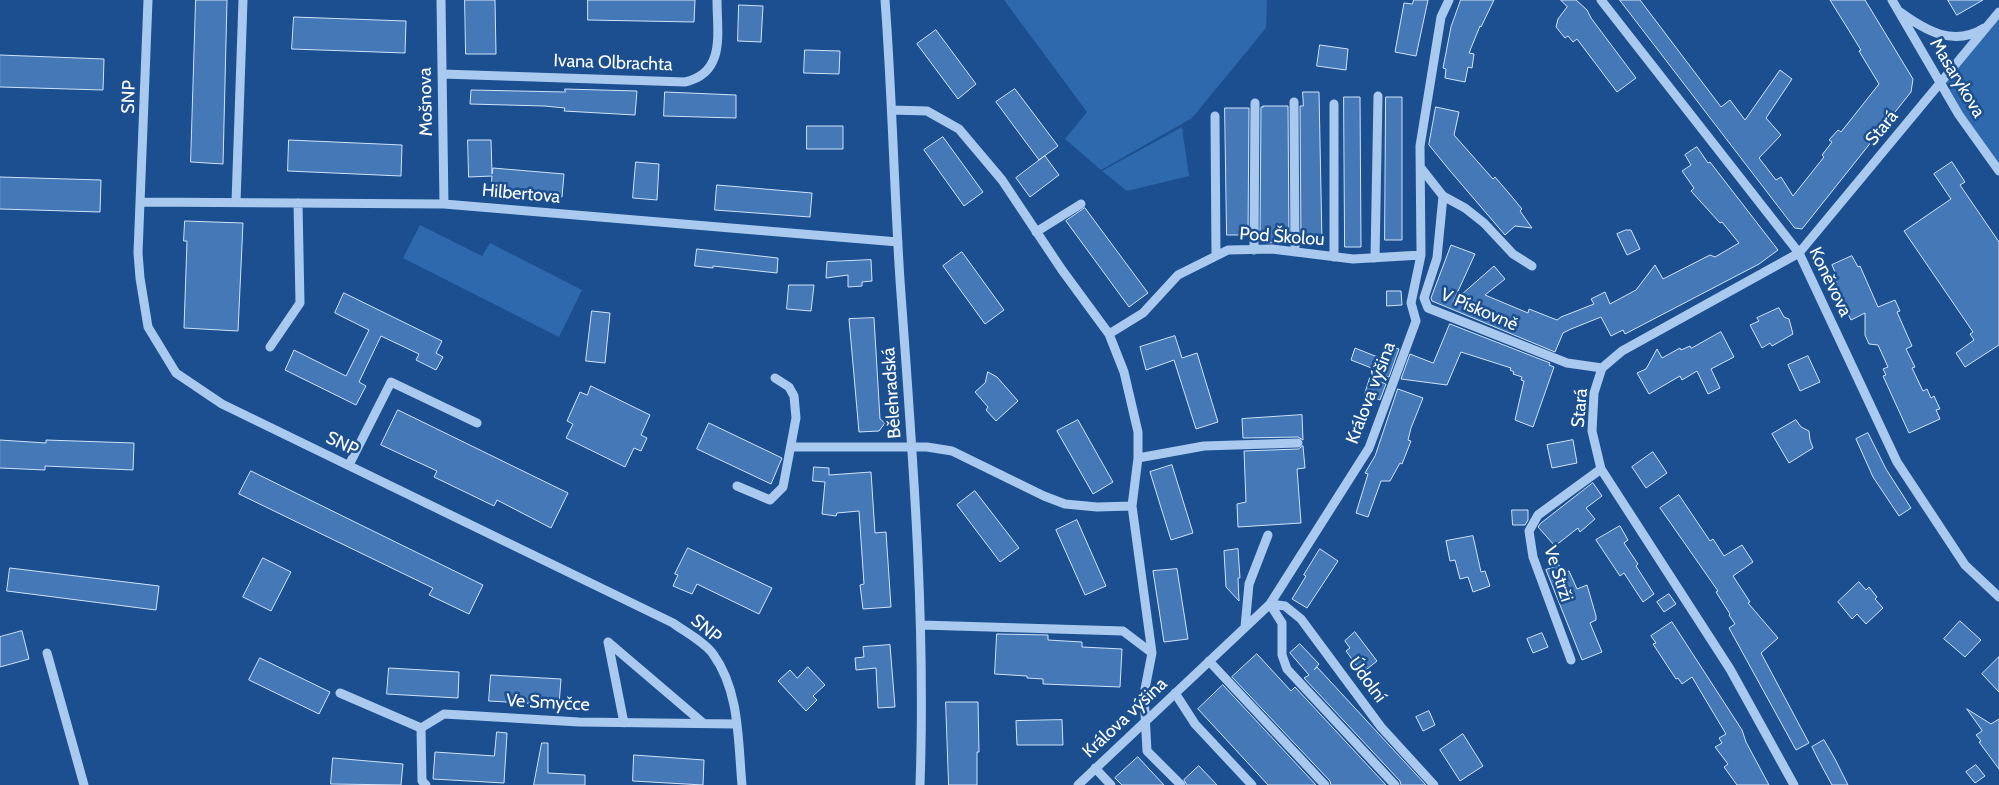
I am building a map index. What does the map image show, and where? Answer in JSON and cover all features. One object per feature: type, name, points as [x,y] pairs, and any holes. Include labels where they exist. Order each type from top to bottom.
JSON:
[{"type":"street","name":"SNP","points":[[148,0],[138,253],[148,328],[176,373],[222,404],[673,623],[712,652],[729,682],[736,724],[742,785]]},
{"type":"street","points":[[236,202],[243,0]]},
{"type":"street","name":"Mošnova","points":[[440,0],[444,204]]},
{"type":"street","name":"Ivana Olbrachta","points":[[442,74],[685,82],[695,80],[713,64],[717,53],[717,0]]},
{"type":"street","name":"Bělehradská","points":[[886,0],[898,242],[912,447],[921,625],[922,732],[920,785]]},
{"type":"street","name":"Králova výšina","points":[[1078,785],[1270,604],[1369,448],[1416,321],[1412,303],[1421,254],[1420,146],[1441,17],[1449,0]]},
{"type":"street","name":"Koněvova","points":[[1601,0],[1799,253],[1897,462],[1965,565],[1999,597]]},
{"type":"street","name":"Masarykova","points":[[1892,0],[1959,115],[1999,171]]},
{"type":"street","points":[[1897,10],[1923,28],[1947,36],[1968,35],[1988,25]]},
{"type":"street","name":"Stará","points":[[1794,785],[1730,669],[1601,469],[1592,431],[1594,393],[1602,368],[1622,351],[1799,253],[1999,12]]},
{"type":"street","points":[[1375,258],[1378,96]]},
{"type":"street","points":[[1294,102],[1295,252]]},
{"type":"street","points":[[1254,250],[1255,103]]},
{"type":"street","points":[[1334,104],[1334,257]]},
{"type":"street","points":[[892,110],[927,111],[959,129],[1002,180],[1036,232],[1109,334],[1124,372],[1138,432],[1138,458],[1132,506],[1152,653],[1144,694],[1148,750],[1181,785]]},
{"type":"street","points":[[1215,116],[1216,256]]},
{"type":"street","points":[[1421,168],[1442,196],[1465,208],[1484,223],[1513,254],[1532,266]]},
{"type":"street","name":"V Pískovně","points":[[1442,196],[1437,258],[1424,298],[1428,308],[1567,363],[1602,368]]},
{"type":"street","name":"Hilbertova","points":[[141,202],[444,204],[898,242]]},
{"type":"street","points":[[270,347],[300,304],[298,203]]},
{"type":"street","points":[[1036,232],[1081,204]]},
{"type":"street","name":"Pod Školou","points":[[1109,334],[1143,313],[1178,276],[1228,250],[1295,252],[1353,259],[1421,254]]},
{"type":"street","points":[[737,486],[770,500],[783,487],[796,418],[794,396],[790,387],[775,378]]},
{"type":"street","points":[[349,465],[391,382],[477,423]]},
{"type":"street","points":[[1138,458],[1204,446],[1298,443]]},
{"type":"street","points":[[791,447],[928,447],[952,451],[1044,496],[1066,504],[1097,507],[1132,506]]},
{"type":"street","name":"Ve Strži","points":[[1571,660],[1533,557],[1529,531],[1538,515],[1601,469]]},
{"type":"street","points":[[1245,628],[1249,584],[1268,535]]},
{"type":"street","points":[[1270,604],[1282,623],[1282,655],[1287,669],[1395,785]]},
{"type":"street","name":"Údolní","points":[[1270,604],[1286,606],[1301,619],[1381,727],[1434,785]]},
{"type":"street","points":[[921,625],[1123,630],[1152,653]]},
{"type":"street","points":[[624,723],[608,642],[703,724]]},
{"type":"street","points":[[47,653],[84,785]]},
{"type":"street","points":[[1209,661],[1325,785]]},
{"type":"street","points":[[340,693],[421,728],[422,781],[426,785]]},
{"type":"street","points":[[1175,693],[1195,724],[1252,785]]},
{"type":"street","name":"Ve Smyčce","points":[[421,728],[444,714],[579,722],[736,724]]},
{"type":"street","points":[[1095,768],[1111,785]]},
{"type":"shaded area","points":[[1004,0],[1267,0],[1266,28],[1192,118],[1101,170],[1065,139],[1087,112]]},
{"type":"shaded area","points":[[1999,12],[1999,171],[1941,83]]},
{"type":"shaded area","points":[[1182,127],[1189,176],[1127,191],[1102,171]]},
{"type":"shaded area","points":[[420,225],[482,256],[490,243],[582,290],[559,337],[403,258]]},
{"type":"building","points":[[196,0],[227,0],[223,164],[191,162]]},
{"type":"building","points":[[465,0],[495,0],[496,54],[466,54]]},
{"type":"building","points":[[588,0],[695,0],[694,22],[588,20]]},
{"type":"building","points":[[1414,0],[1428,0],[1416,56],[1395,52],[1404,3],[1412,4]]},
{"type":"building","points":[[1461,0],[1494,0],[1480,26],[1469,53],[1474,54],[1472,68],[1468,67],[1465,82],[1445,78],[1446,69],[1443,68],[1451,27]]},
{"type":"building","points":[[1561,0],[1576,0],[1587,10],[1636,78],[1617,92],[1577,39],[1573,42],[1568,36],[1565,38],[1556,27],[1558,19],[1567,7]]},
{"type":"building","points":[[1620,0],[1640,0],[1721,107],[1730,100],[1745,120],[1780,70],[1792,79],[1766,118],[1781,135],[1759,158],[1776,180],[1781,177],[1793,196],[1824,157],[1822,155],[1832,142],[1829,140],[1838,130],[1841,132],[1879,84],[1859,51],[1861,50],[1830,0],[1865,0],[1913,79],[1911,92],[1802,229],[1795,228]]},
{"type":"building","points":[[1948,0],[1983,0],[1957,15]]},
{"type":"building","points":[[739,5],[763,6],[761,42],[738,41]]},
{"type":"building","points":[[294,17],[406,21],[405,53],[292,49]]},
{"type":"building","points":[[936,30],[976,84],[958,99],[917,44]]},
{"type":"building","points":[[1320,45],[1348,49],[1346,70],[1317,66]]},
{"type":"building","points":[[805,50],[840,51],[839,74],[804,73]]},
{"type":"building","points":[[0,55],[104,59],[103,90],[0,87]]},
{"type":"building","points":[[565,89],[637,91],[635,115],[564,111],[565,108],[544,106],[470,104],[471,90],[565,92]]},
{"type":"building","points":[[1015,89],[1058,146],[1039,160],[996,102]]},
{"type":"building","points":[[665,92],[736,95],[736,118],[664,116]]},
{"type":"building","points":[[1303,92],[1319,92],[1322,243],[1301,242],[1300,106],[1303,106]]},
{"type":"building","points":[[1344,97],[1360,97],[1361,247],[1345,247]]},
{"type":"building","points":[[1386,97],[1402,97],[1402,240],[1385,240]]},
{"type":"building","points":[[1288,106],[1289,242],[1266,243],[1266,235],[1260,235],[1261,107]]},
{"type":"building","points":[[1436,107],[1459,112],[1454,135],[1493,179],[1495,177],[1513,198],[1522,209],[1520,211],[1532,228],[1515,226],[1505,235],[1429,145]]},
{"type":"building","points":[[1225,108],[1249,108],[1248,235],[1227,235]]},
{"type":"building","points":[[807,126],[843,126],[843,149],[807,149]]},
{"type":"building","points":[[943,137],[983,192],[964,206],[924,150]]},
{"type":"building","points":[[289,140],[402,145],[401,176],[288,171]]},
{"type":"building","points":[[468,140],[491,140],[492,174],[493,168],[564,174],[562,197],[491,191],[492,176],[469,177]]},
{"type":"building","points":[[1697,147],[1778,250],[1759,264],[1625,334],[1623,330],[1611,336],[1601,317],[1571,329],[1563,333],[1555,352],[1432,301],[1431,298],[1451,245],[1475,254],[1453,302],[1494,266],[1505,279],[1485,295],[1528,313],[1529,309],[1557,320],[1594,304],[1591,299],[1605,292],[1610,304],[1636,290],[1655,265],[1663,279],[1710,255],[1715,257],[1739,243],[1722,222],[1720,223],[1691,191],[1694,188],[1682,171],[1691,165],[1685,155]]},
{"type":"building","points":[[1045,156],[1059,175],[1030,197],[1016,178]]},
{"type":"building","points":[[636,162],[659,164],[657,200],[633,198]]},
{"type":"building","points":[[1952,162],[1965,182],[1960,185],[1999,242],[1999,345],[1965,367],[1956,353],[1974,340],[1970,334],[1973,332],[1904,231],[1951,199],[1934,174]]},
{"type":"building","points":[[0,177],[101,180],[100,212],[0,209]]},
{"type":"building","points":[[717,185],[812,193],[810,217],[715,210]]},
{"type":"building","points":[[1085,208],[1148,293],[1129,307],[1066,221]]},
{"type":"building","points":[[185,221],[243,223],[238,331],[184,328],[187,241],[184,241]]},
{"type":"building","points":[[1631,230],[1640,249],[1627,255],[1617,234]]},
{"type":"building","points":[[697,249],[778,258],[777,273],[713,266],[713,268],[695,266]]},
{"type":"building","points":[[962,252],[1004,310],[985,324],[943,266]]},
{"type":"building","points":[[1852,256],[1858,267],[1860,266],[1878,307],[1895,300],[1900,311],[1897,312],[1912,346],[1906,349],[1915,367],[1912,368],[1923,391],[1927,389],[1931,398],[1934,396],[1940,409],[1936,410],[1940,419],[1909,433],[1883,376],[1886,375],[1883,369],[1888,367],[1878,345],[1869,344],[1865,335],[1865,313],[1851,320],[1834,285],[1837,283],[1835,278],[1837,277],[1832,265]]},
{"type":"building","points":[[871,260],[872,281],[862,282],[862,286],[848,287],[848,275],[826,278],[827,262]]},
{"type":"building","points":[[789,285],[814,285],[811,311],[787,309]]},
{"type":"building","points":[[1387,291],[1401,291],[1402,305],[1387,306]]},
{"type":"building","points":[[344,293],[442,341],[436,353],[443,357],[436,370],[416,360],[419,354],[381,336],[359,382],[366,386],[356,405],[285,370],[294,350],[346,376],[369,330],[335,313]]},
{"type":"building","points":[[1779,308],[1784,317],[1789,319],[1793,334],[1772,346],[1770,343],[1762,348],[1750,325],[1759,321],[1757,318]]},
{"type":"building","points":[[592,311],[610,313],[605,363],[586,361]]},
{"type":"building","points":[[874,318],[880,419],[885,423],[879,431],[859,432],[849,319]]},
{"type":"building","points":[[1450,324],[1550,363],[1549,365],[1554,367],[1533,427],[1515,420],[1524,381],[1521,380],[1522,377],[1513,374],[1514,372],[1510,370],[1511,368],[1461,352],[1447,385],[1401,379],[1410,354],[1433,363]]},
{"type":"building","points":[[1721,332],[1734,357],[1711,369],[1720,388],[1708,394],[1697,371],[1682,380],[1680,376],[1649,394],[1637,373],[1646,369],[1657,349],[1662,358],[1680,348],[1681,350],[1690,346],[1691,348]]},
{"type":"building","points":[[1175,336],[1182,358],[1197,353],[1218,422],[1196,429],[1174,360],[1146,370],[1140,347]]},
{"type":"building","points":[[1385,344],[1399,349],[1389,377],[1372,374],[1374,369],[1351,360],[1355,348],[1380,358]]},
{"type":"building","points":[[1808,356],[1820,382],[1800,391],[1788,365]]},
{"type":"building","points":[[988,372],[997,377],[1018,401],[996,421],[986,410],[988,407],[975,392],[985,383]]},
{"type":"building","points":[[1370,378],[1386,384],[1380,400],[1365,394]]},
{"type":"building","points":[[591,386],[650,415],[641,435],[647,438],[641,451],[634,448],[625,467],[566,438],[573,424],[567,421],[580,392],[587,395]]},
{"type":"building","points":[[1398,389],[1423,398],[1411,428],[1408,440],[1411,441],[1402,464],[1400,463],[1390,481],[1381,481],[1368,517],[1356,513],[1368,474],[1365,473],[1375,456]]},
{"type":"building","points":[[398,410],[568,493],[551,528],[497,500],[494,506],[434,477],[437,471],[381,445]]},
{"type":"building","points":[[1302,415],[1303,440],[1298,437],[1243,438],[1242,419]]},
{"type":"building","points":[[1078,420],[1113,482],[1093,494],[1057,431]]},
{"type":"building","points":[[1796,420],[1801,427],[1809,431],[1813,448],[1789,463],[1772,434]]},
{"type":"building","points":[[709,423],[782,458],[771,484],[697,449]]},
{"type":"building","points":[[1868,433],[1886,469],[1911,508],[1899,516],[1873,477],[1856,439]]},
{"type":"building","points":[[0,440],[46,443],[46,440],[134,443],[133,470],[45,466],[45,470],[0,468]]},
{"type":"building","points":[[1573,440],[1577,463],[1552,468],[1547,445]]},
{"type":"building","points":[[1303,446],[1305,468],[1297,469],[1301,523],[1238,527],[1237,504],[1246,502],[1244,451],[1298,449]]},
{"type":"building","points":[[1653,452],[1667,473],[1646,488],[1632,467]]},
{"type":"building","points":[[1172,465],[1193,533],[1171,540],[1150,472]]},
{"type":"building","points":[[814,467],[829,468],[829,475],[871,472],[875,533],[886,532],[891,607],[863,609],[860,585],[864,584],[859,511],[837,513],[836,516],[822,514],[825,482],[813,481]]},
{"type":"building","points":[[251,471],[483,585],[469,614],[429,595],[433,588],[239,494]]},
{"type":"building","points":[[1593,483],[1602,496],[1586,508],[1595,519],[1580,532],[1578,528],[1555,546],[1538,527]]},
{"type":"building","points":[[975,491],[1019,548],[1000,562],[957,505]]},
{"type":"building","points":[[1679,495],[1710,541],[1713,539],[1724,556],[1742,545],[1753,562],[1733,576],[1750,602],[1748,603],[1778,638],[1761,653],[1809,743],[1796,750],[1729,628],[1735,624],[1716,592],[1718,591],[1660,508]]},
{"type":"building","points":[[1512,510],[1528,510],[1528,520],[1525,525],[1513,525]]},
{"type":"building","points":[[1077,520],[1106,586],[1085,595],[1056,530]]},
{"type":"building","points":[[1620,526],[1628,540],[1624,543],[1654,594],[1643,602],[1624,573],[1620,576],[1596,540]]},
{"type":"building","points":[[1473,536],[1481,572],[1485,571],[1490,586],[1473,592],[1468,577],[1460,579],[1455,560],[1450,561],[1446,541]]},
{"type":"building","points":[[688,548],[772,588],[759,614],[697,584],[692,594],[673,586],[678,575],[675,574]]},
{"type":"building","points":[[1238,549],[1239,601],[1226,587],[1224,551]]},
{"type":"building","points":[[1320,549],[1338,561],[1307,608],[1292,599]]},
{"type":"building","points":[[263,558],[291,572],[271,611],[243,597]]},
{"type":"building","points":[[1559,565],[1562,573],[1569,571],[1577,589],[1587,585],[1596,616],[1596,620],[1590,623],[1602,652],[1582,660],[1546,570]]},
{"type":"building","points":[[10,568],[159,586],[156,610],[7,591]]},
{"type":"building","points":[[1177,569],[1188,639],[1164,642],[1153,571]]},
{"type":"building","points":[[1859,582],[1866,590],[1869,587],[1877,597],[1875,599],[1883,608],[1866,624],[1857,614],[1852,619],[1838,602]]},
{"type":"building","points":[[1669,594],[1676,604],[1664,612],[1657,602]]},
{"type":"building","points":[[1960,621],[1981,640],[1965,657],[1944,639]]},
{"type":"building","points":[[1672,622],[1742,730],[1746,742],[1769,785],[1737,785],[1724,767],[1728,764],[1715,747],[1722,743],[1719,738],[1726,734],[1692,677],[1682,684],[1678,678],[1676,679],[1653,644],[1656,643],[1651,636]]},
{"type":"building","points":[[22,631],[29,659],[0,667],[0,637]]},
{"type":"building","points":[[1355,632],[1377,661],[1362,673],[1346,651],[1350,648],[1345,641]]},
{"type":"building","points":[[1542,633],[1548,647],[1533,653],[1527,639]]},
{"type":"building","points":[[997,634],[1048,635],[1048,640],[1082,642],[1082,647],[1122,649],[1120,687],[1043,684],[1043,679],[995,674]]},
{"type":"building","points":[[1300,644],[1319,664],[1314,670],[1317,667],[1426,785],[1401,785],[1400,781],[1304,678],[1309,675],[1290,653]]},
{"type":"building","points":[[890,645],[895,707],[878,708],[876,668],[856,670],[855,658],[864,657],[863,647]]},
{"type":"building","points":[[1257,654],[1291,691],[1295,687],[1386,785],[1331,785],[1330,781],[1232,677]]},
{"type":"building","points":[[1999,657],[1999,692],[1982,674]]},
{"type":"building","points":[[260,658],[330,692],[319,714],[249,680]]},
{"type":"building","points":[[808,667],[825,685],[813,696],[817,700],[806,711],[778,681],[790,670],[797,678]]},
{"type":"building","points":[[389,668],[459,672],[458,698],[387,694]]},
{"type":"building","points":[[491,675],[561,679],[559,705],[489,701]]},
{"type":"building","points":[[1223,685],[1316,785],[1268,785],[1198,709]]},
{"type":"building","points":[[946,702],[978,702],[979,752],[977,752],[977,785],[949,785]]},
{"type":"building","points":[[1967,709],[1991,724],[1999,719],[1999,769],[1979,742],[1981,741],[1976,735],[1982,731]]},
{"type":"building","points":[[1429,711],[1435,725],[1423,731],[1416,717]]},
{"type":"building","points":[[1062,720],[1063,745],[1017,745],[1016,721]]},
{"type":"building","points":[[497,732],[507,733],[504,783],[433,779],[435,752],[494,756]]},
{"type":"building","points":[[1463,734],[1483,766],[1460,781],[1440,750]]},
{"type":"building","points":[[1824,740],[1848,785],[1832,785],[1819,761],[1812,747]]},
{"type":"building","points":[[542,743],[548,743],[548,773],[585,775],[585,785],[534,785]]},
{"type":"building","points":[[634,755],[704,760],[703,785],[633,781]]},
{"type":"building","points":[[1138,757],[1164,785],[1122,785],[1115,778]]},
{"type":"building","points":[[333,758],[403,764],[401,785],[331,784]]},
{"type":"building","points":[[1976,765],[1985,776],[1975,783],[1966,772]]},
{"type":"building","points":[[1199,766],[1217,785],[1187,785],[1184,780]]}]
